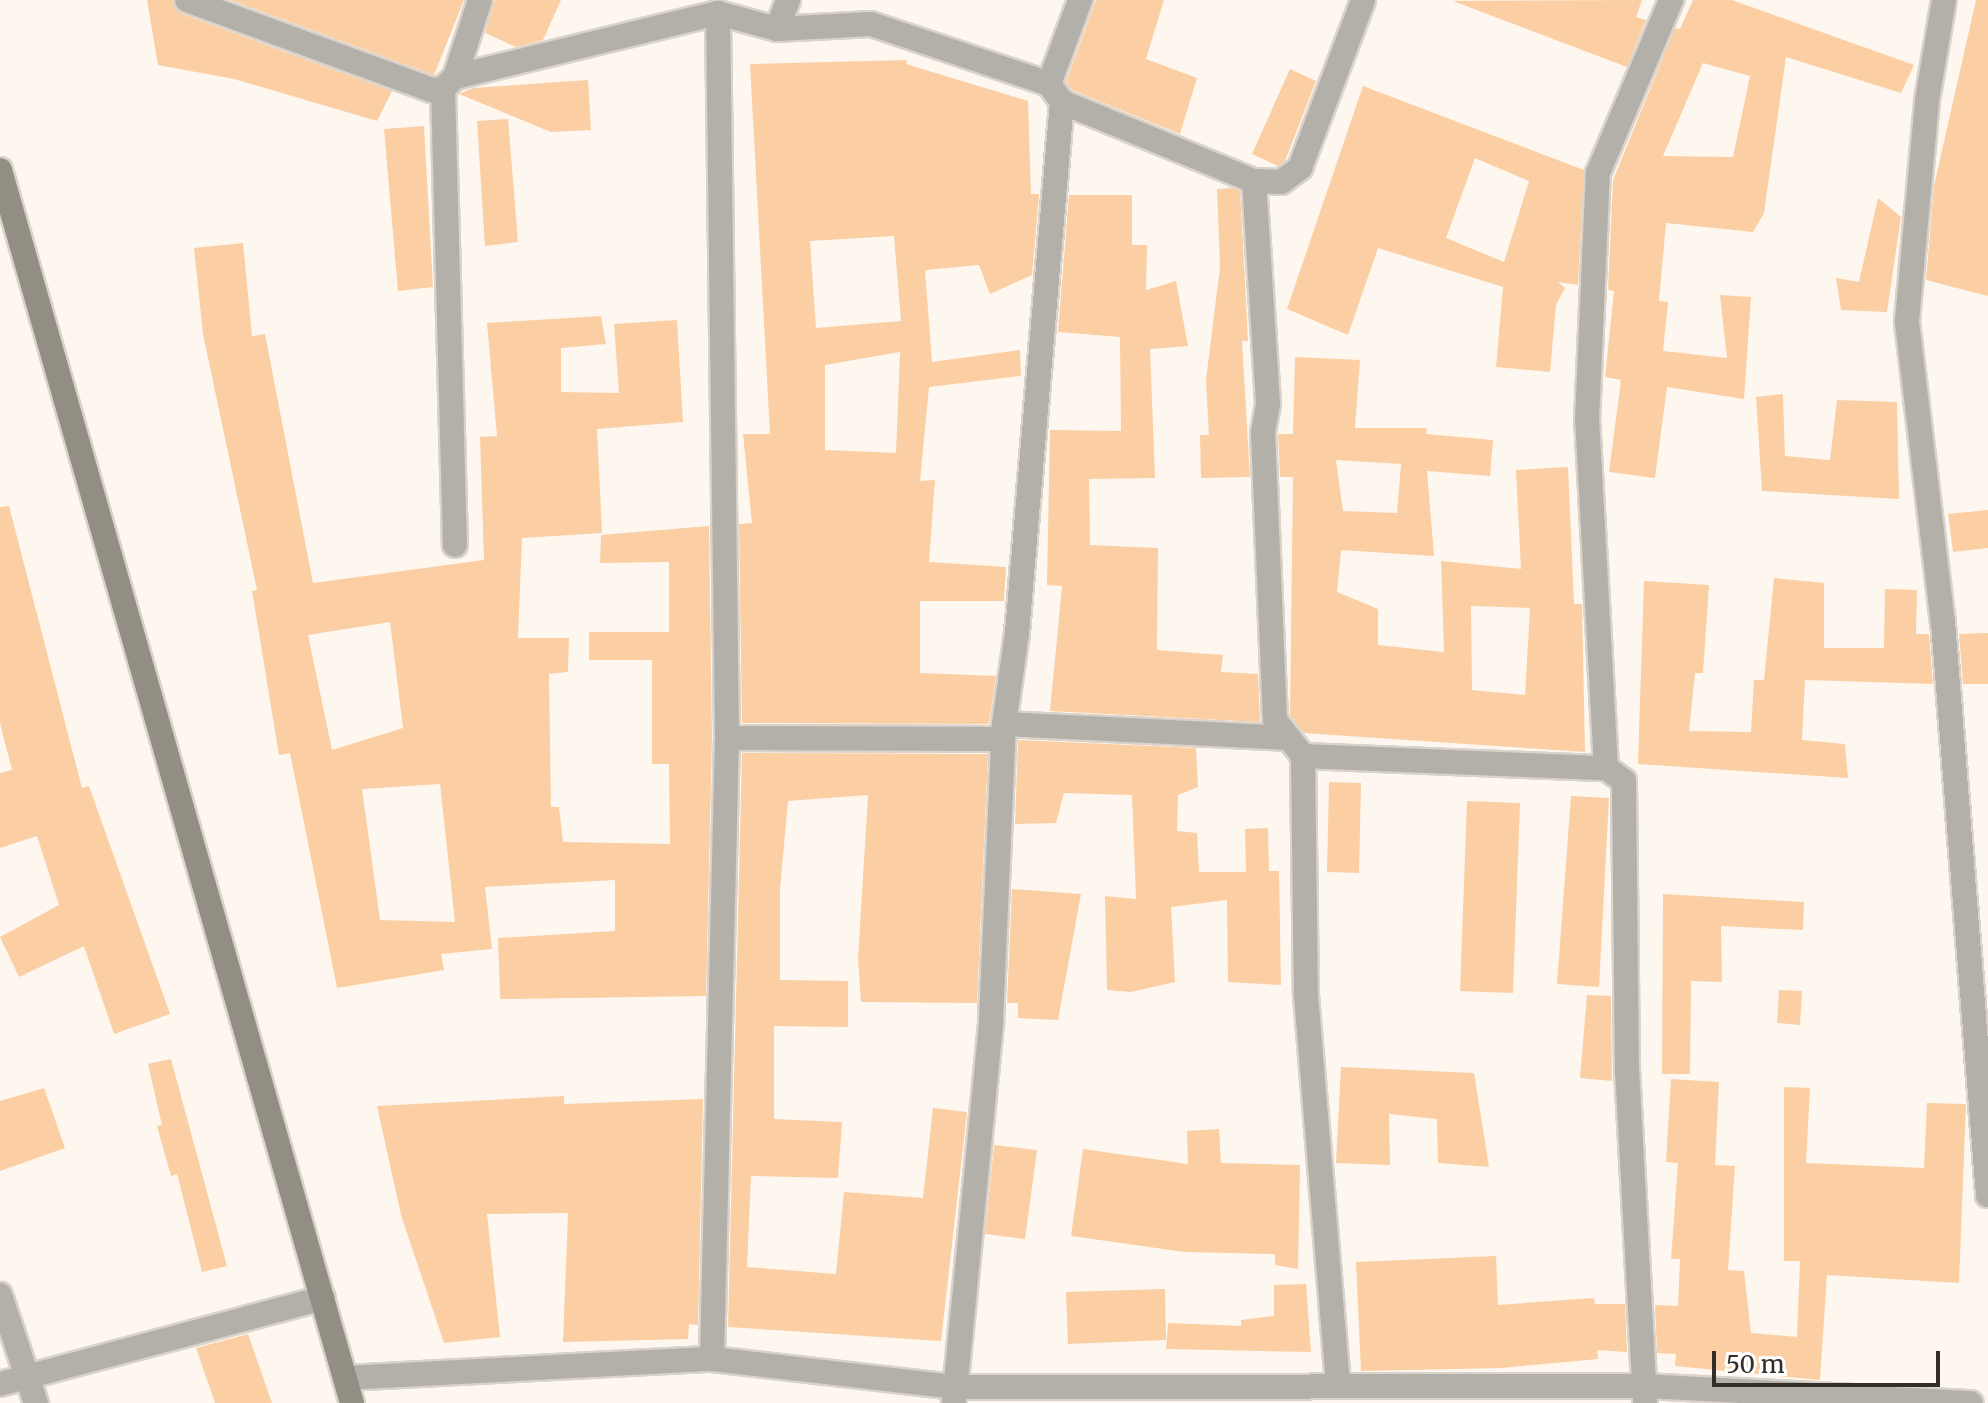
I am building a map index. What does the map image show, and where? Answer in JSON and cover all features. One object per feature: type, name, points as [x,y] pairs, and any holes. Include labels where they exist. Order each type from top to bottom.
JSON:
[{"type":"main road","points":[[0,170],[352,1403]]},
{"type":"street","points":[[187,0],[432,90],[718,13],[777,29],[871,24],[1056,93],[1254,181],[1281,182],[1300,168],[1363,0]]},
{"type":"street","points":[[455,545],[449,83],[480,0]]},
{"type":"street","points":[[777,29],[788,0]]},
{"type":"street","points":[[954,1395],[991,1021],[1003,732],[1017,633],[1056,93],[1080,0]]},
{"type":"street","points":[[1606,768],[1587,421],[1598,173],[1671,0]]},
{"type":"street","points":[[1944,0],[1927,101],[1907,322],[1943,622],[1988,1195]]},
{"type":"street","points":[[712,1359],[727,738],[718,13]]},
{"type":"street","points":[[1254,181],[1268,404],[1263,433],[1275,720],[1296,747],[1306,995],[1338,1384]]},
{"type":"street","points":[[727,738],[1003,732],[1296,747],[1606,768],[1624,781],[1627,1072],[1645,1395]]},
{"type":"street","points":[[0,1295],[29,1374],[36,1403]]},
{"type":"street","points":[[0,1384],[323,1298]]},
{"type":"street","points":[[345,1378],[712,1359],[954,1395],[1302,1394],[1338,1384],[1971,1403]]},
{"type":"building","points":[[147,0],[172,0],[182,14],[392,91],[377,121],[234,79],[158,65]]},
{"type":"building","points":[[230,0],[464,0],[434,75]]},
{"type":"building","points":[[495,0],[561,0],[543,40],[516,47],[485,33]]},
{"type":"building","points":[[1096,0],[1164,0],[1146,59],[1197,78],[1180,134],[1072,90],[1066,82]]},
{"type":"building","points":[[1642,0],[1636,17],[1646,20],[1627,67],[1453,1]]},
{"type":"building","points":[[1693,0],[1732,0],[1914,65],[1901,93],[1786,57],[1764,213],[1753,232],[1666,223],[1659,301],[1668,302],[1663,351],[1727,358],[1720,295],[1751,297],[1744,399],[1667,387],[1655,478],[1609,472],[1621,380],[1605,377],[1614,291],[1608,290],[1613,180],[1675,28],[1680,29]],"holes":[[[1703,63],[1750,76],[1733,157],[1663,156]]]},
{"type":"building","points":[[1976,0],[1988,0],[1988,296],[1926,280],[1934,186]]},
{"type":"building","points":[[907,60],[906,64],[1028,101],[1031,194],[1039,194],[1032,275],[990,294],[979,265],[925,270],[932,362],[1020,350],[1021,376],[929,387],[920,481],[935,480],[929,562],[1006,567],[1004,601],[920,601],[920,673],[996,676],[989,724],[742,723],[739,524],[752,523],[743,434],[770,434],[750,64]],"holes":[[[894,236],[901,321],[816,328],[810,241]],[[900,352],[896,453],[825,450],[825,365]]]},
{"type":"building","points":[[1290,69],[1316,81],[1285,161],[1278,166],[1252,154]]},
{"type":"building","points":[[588,80],[591,130],[551,132],[459,94],[473,88]]},
{"type":"building","points":[[1363,86],[1584,170],[1578,285],[1558,282],[1565,288],[1556,305],[1550,372],[1496,367],[1503,287],[1378,248],[1348,335],[1287,309]],"holes":[[[1475,158],[1529,181],[1504,262],[1446,238]]]},
{"type":"building","points":[[508,119],[518,242],[485,246],[477,121]]},
{"type":"building","points":[[424,126],[433,287],[398,291],[384,129]]},
{"type":"building","points":[[1217,189],[1240,191],[1248,341],[1242,341],[1250,477],[1201,478],[1200,435],[1209,435],[1206,380],[1220,267]]},
{"type":"building","points":[[1069,195],[1132,195],[1132,245],[1147,245],[1146,290],[1176,281],[1188,346],[1150,349],[1155,478],[1089,479],[1090,545],[1158,548],[1157,650],[1223,655],[1221,672],[1258,674],[1260,722],[1050,711],[1062,586],[1047,585],[1050,430],[1121,431],[1120,337],[1058,332]]},
{"type":"building","points":[[1878,198],[1901,217],[1887,312],[1841,310],[1836,278],[1859,282]]},
{"type":"building","points":[[243,243],[252,336],[265,334],[313,583],[484,560],[480,437],[497,436],[487,323],[601,316],[606,344],[561,348],[561,392],[619,393],[614,324],[677,320],[683,422],[597,429],[602,533],[522,538],[518,638],[569,638],[568,672],[549,674],[551,807],[559,807],[563,842],[670,844],[669,764],[652,764],[652,660],[589,660],[589,632],[669,632],[669,562],[600,563],[601,535],[709,526],[712,738],[706,996],[500,999],[498,938],[615,931],[615,880],[485,887],[492,949],[441,954],[444,970],[337,988],[290,753],[279,755],[252,591],[257,590],[203,334],[194,248]],"holes":[[[390,622],[403,728],[332,750],[308,635]],[[440,784],[455,922],[380,920],[362,789]]]},
{"type":"building","points":[[1295,357],[1360,360],[1355,428],[1427,428],[1426,434],[1493,440],[1490,476],[1427,471],[1434,556],[1341,550],[1337,592],[1378,609],[1378,645],[1444,652],[1441,561],[1521,569],[1516,470],[1568,467],[1574,604],[1582,604],[1585,752],[1304,733],[1290,715],[1293,477],[1280,477],[1278,434],[1293,434]],"holes":[[[1336,460],[1401,464],[1397,513],[1343,511]],[[1471,606],[1530,608],[1525,695],[1472,690]]]},
{"type":"building","points":[[1783,394],[1785,456],[1830,460],[1837,400],[1897,402],[1899,499],[1762,491],[1756,397]]},
{"type":"building","points":[[9,506],[82,788],[89,786],[170,1014],[114,1034],[84,946],[19,977],[0,937],[59,905],[37,836],[0,848],[0,773],[12,770],[0,723],[0,507]]},
{"type":"building","points":[[1988,510],[1988,548],[1953,552],[1948,514]]},
{"type":"building","points":[[1774,578],[1824,583],[1824,648],[1884,648],[1885,589],[1917,590],[1916,634],[1929,634],[1933,684],[1805,680],[1802,740],[1845,744],[1848,778],[1638,764],[1644,581],[1709,585],[1703,673],[1695,673],[1689,731],[1751,732],[1754,680],[1764,680]]},
{"type":"building","points":[[1988,633],[1988,684],[1963,684],[1959,634]]},
{"type":"building","points":[[1018,740],[1196,748],[1198,787],[1178,795],[1177,831],[1197,833],[1199,872],[1246,872],[1245,829],[1268,828],[1269,871],[1279,871],[1281,985],[1228,982],[1227,900],[1171,907],[1175,982],[1131,992],[1107,990],[1105,896],[1136,899],[1132,795],[1064,793],[1056,823],[1015,824]]},
{"type":"building","points":[[742,753],[988,754],[977,1003],[861,1002],[858,959],[868,795],[788,801],[780,889],[780,980],[848,981],[848,1027],[774,1026],[774,1119],[842,1122],[838,1178],[751,1176],[747,1267],[836,1274],[844,1192],[923,1198],[933,1108],[967,1112],[941,1341],[728,1327]]},
{"type":"building","points":[[1329,782],[1361,783],[1359,873],[1327,872]]},
{"type":"building","points":[[1571,796],[1609,798],[1599,987],[1557,984]]},
{"type":"building","points":[[1467,801],[1520,803],[1513,993],[1460,991]]},
{"type":"building","points":[[1012,889],[1081,894],[1058,1020],[1018,1018],[1018,1003],[1007,1003]]},
{"type":"building","points":[[1663,894],[1804,902],[1803,930],[1721,926],[1722,982],[1691,981],[1690,1074],[1662,1074]]},
{"type":"building","points":[[1779,990],[1802,991],[1800,1025],[1777,1023]]},
{"type":"building","points":[[1587,995],[1611,996],[1612,1081],[1580,1078]]},
{"type":"building","points":[[171,1059],[227,1266],[202,1272],[177,1174],[171,1176],[157,1126],[162,1125],[148,1064]]},
{"type":"building","points":[[1341,1067],[1474,1073],[1489,1167],[1438,1163],[1437,1119],[1389,1114],[1390,1165],[1336,1163]]},
{"type":"building","points":[[1671,1079],[1719,1082],[1715,1165],[1735,1166],[1728,1270],[1744,1271],[1751,1333],[1797,1337],[1800,1261],[1784,1261],[1784,1087],[1810,1088],[1806,1163],[1924,1168],[1927,1103],[1966,1104],[1959,1283],[1827,1275],[1820,1380],[1675,1366],[1676,1354],[1657,1353],[1655,1305],[1678,1306],[1680,1259],[1671,1259],[1678,1163],[1666,1162]]},
{"type":"building","points":[[44,1088],[65,1148],[0,1171],[0,1101]]},
{"type":"building","points":[[564,1096],[564,1104],[703,1099],[698,1325],[689,1324],[688,1339],[563,1342],[568,1213],[487,1214],[500,1337],[444,1343],[401,1215],[377,1106]]},
{"type":"building","points":[[1219,1129],[1221,1163],[1300,1165],[1298,1269],[1275,1265],[1275,1254],[1185,1252],[1071,1236],[1083,1149],[1188,1164],[1187,1131]]},
{"type":"building","points":[[994,1145],[1037,1150],[1025,1239],[985,1234]]},
{"type":"building","points":[[1496,1256],[1498,1305],[1594,1298],[1595,1304],[1625,1304],[1627,1352],[1597,1350],[1598,1359],[1501,1368],[1361,1371],[1356,1262]]},
{"type":"building","points":[[1306,1284],[1311,1352],[1166,1349],[1168,1323],[1241,1326],[1241,1320],[1274,1316],[1274,1285]]},
{"type":"building","points":[[1165,1289],[1166,1340],[1068,1344],[1066,1292]]},
{"type":"building","points":[[248,1334],[272,1403],[215,1403],[196,1348]]}]
